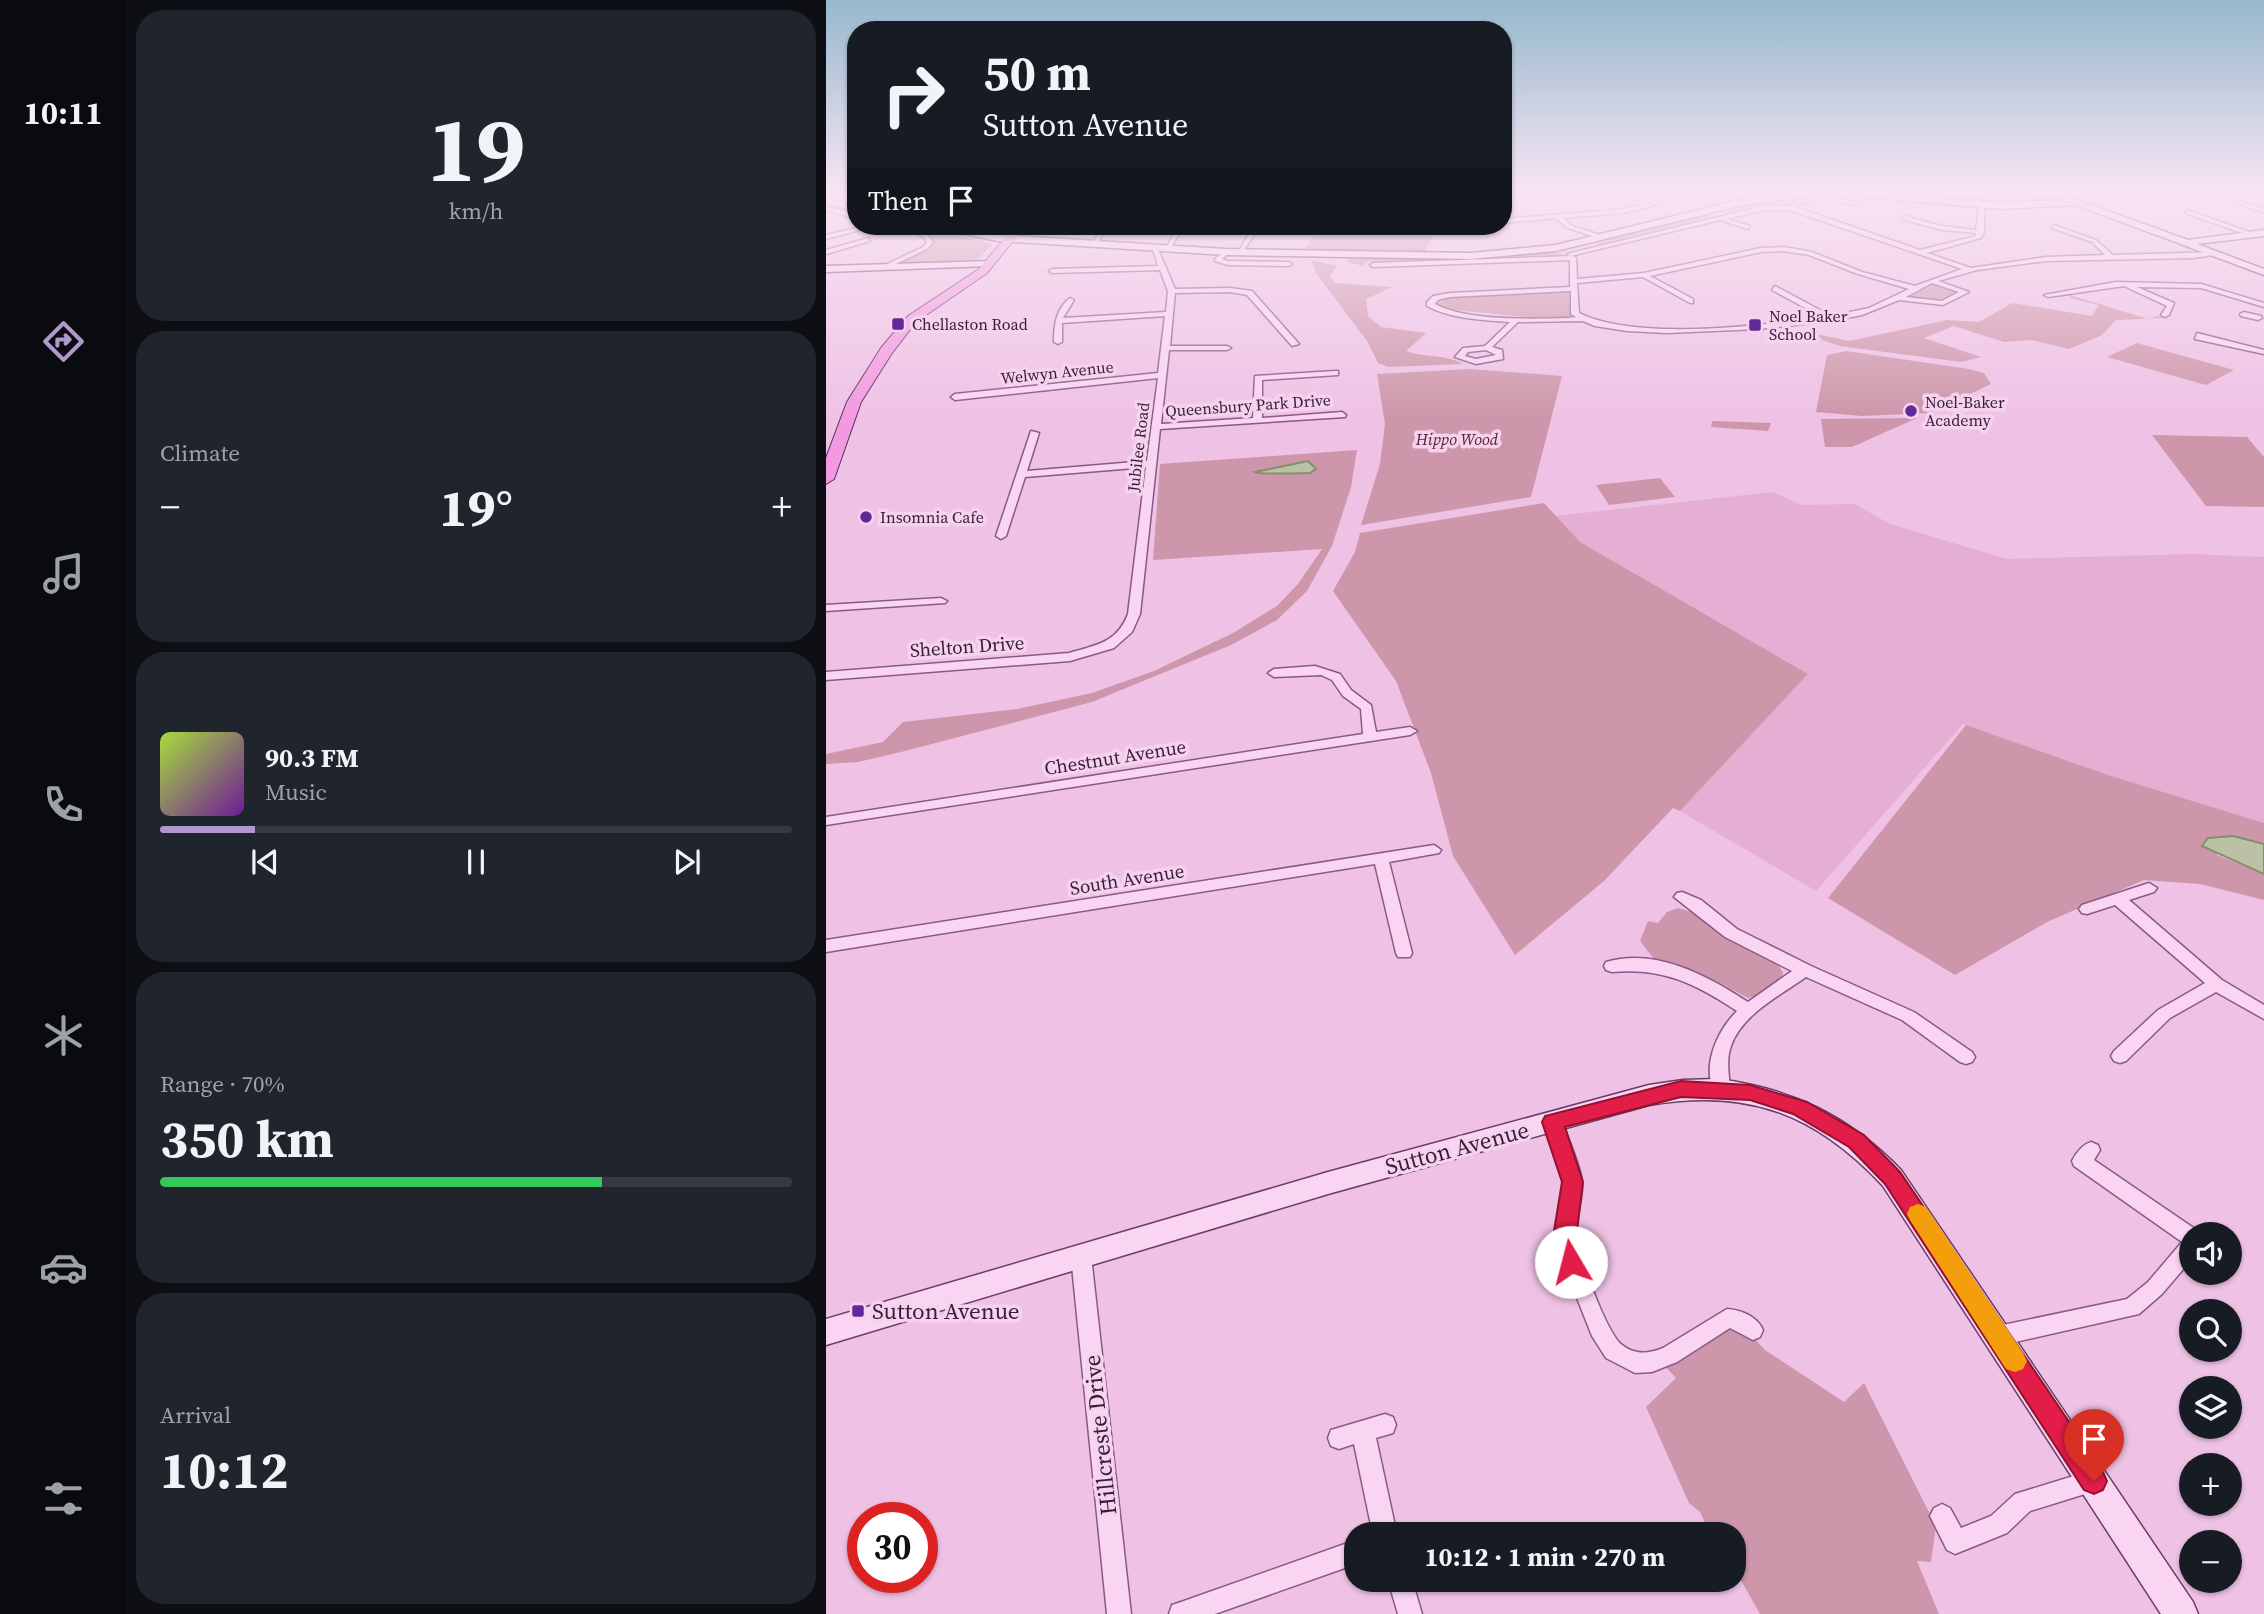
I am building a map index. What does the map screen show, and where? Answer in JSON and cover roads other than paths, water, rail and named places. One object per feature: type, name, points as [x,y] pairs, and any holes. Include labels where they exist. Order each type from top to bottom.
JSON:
[{"type":"main road","points":[[826,479],[829,460],[854,402],[886,351],[912,319],[969,281],[984,267]]},
{"type":"street","points":[[826,269],[876,267]]},
{"type":"street","points":[[1572,267],[1575,314],[1580,319]]},
{"type":"street","points":[[1680,267],[1574,285],[1450,295],[1436,298],[1430,304],[1443,311],[1554,323],[1580,319],[1615,328],[1764,327],[1831,319],[1866,311],[1932,281],[1988,267]]},
{"type":"street","points":[[1846,267],[1913,288]]},
{"type":"street","points":[[1963,267],[1971,270]]},
{"type":"street","points":[[1052,271],[1163,268],[1172,291],[1230,290],[1249,293],[1295,344]]},
{"type":"street","points":[[1644,275],[1694,301],[1681,303]]},
{"type":"street","points":[[1899,298],[1943,303],[1965,292],[1932,281]]},
{"type":"street","points":[[2056,295],[2124,283],[2207,286],[2264,305]]},
{"type":"street","points":[[2124,283],[2171,305],[2165,315]]},
{"type":"street","points":[[1762,289],[1783,285]]},
{"type":"street","points":[[1774,288],[1831,319]]},
{"type":"street","name":"Jubilee Road","points":[[1110,645],[1128,630],[1134,614],[1172,291]]},
{"type":"street","points":[[1059,342],[1058,321],[1070,300]]},
{"type":"street","points":[[1058,321],[1168,314]]},
{"type":"street","points":[[2244,314],[2259,317]]},
{"type":"street","points":[[1487,348],[1516,320]]},
{"type":"street","points":[[2200,335],[2198,337],[2264,352]]},
{"type":"street","points":[[1165,348],[1227,348]]},
{"type":"street","points":[[1257,420],[1258,378],[1313,370],[1335,373]]},
{"type":"street","name":"Welwyn Avenue","points":[[955,397],[1162,375]]},
{"type":"street","name":"Queensbury Park Drive","points":[[1156,427],[1257,420],[1304,422],[1342,415]]},
{"type":"street","points":[[1001,536],[1034,433]]},
{"type":"street","points":[[1023,474],[1151,464]]},
{"type":"street","points":[[826,608],[941,601]]},
{"type":"street","name":"Shelton Drive","points":[[826,676],[1062,657],[1110,645]]},
{"type":"street","points":[[1274,673],[1317,666],[1336,677],[1347,693],[1367,708],[1370,737]]},
{"type":"street","name":"Chestnut Avenue","points":[[826,821],[1410,732]]},
{"type":"street","name":"South Avenue","points":[[826,946],[1434,850]]},
{"type":"street","points":[[1381,859],[1404,953]]},
{"type":"street","points":[[2087,909],[2149,888]]},
{"type":"street","points":[[1682,897],[1708,913],[1731,933],[1805,970],[1908,1013],[1966,1056]]},
{"type":"street","points":[[2118,898],[2216,984],[2264,1013]]},
{"type":"street","points":[[1612,966],[1642,963],[1669,968],[1709,984],[1749,1011]]},
{"type":"street","points":[[1721,1089],[1722,1046],[1733,1027],[1749,1011],[1805,970]]},
{"type":"street","points":[[2120,1056],[2164,1014],[2216,984]]},
{"type":"street","name":"Sutton Avenue","points":[[826,1332],[1328,1183],[1666,1091],[1721,1089],[1759,1094],[1800,1108],[1835,1126],[1868,1151],[1906,1196],[2181,1614]]},
{"type":"street","points":[[1553,1122],[1573,1182],[1566,1231],[1568,1250],[1602,1336],[1613,1352],[1635,1363],[1651,1362],[1670,1355],[1727,1318],[1737,1319],[1753,1330]]},
{"type":"street","points":[[2091,1150],[2081,1161],[2179,1229]]},
{"type":"street","name":"Hillcreste Drive","points":[[1081,1256],[1119,1614]]},
{"type":"street","points":[[1998,1336],[2132,1307],[2155,1288],[2179,1260]]},
{"type":"street","points":[[1339,1438],[1385,1425]]},
{"type":"street","points":[[1363,1432],[1382,1522]]},
{"type":"street","points":[[1942,1516],[1955,1542],[1999,1525],[2023,1502],[2094,1481]]},
{"type":"street","points":[[1181,1614],[1344,1556]]},
{"type":"street","points":[[1404,1592],[1410,1614]]},
{"type":"place","name":"Chellaston Road","points":[[898,324]]},
{"type":"place","name":"Noel Baker School","points":[[1755,325]]},
{"type":"place","name":"Noel-Baker Academy","points":[[1911,411]]},
{"type":"place","name":"Insomnia Cafe","points":[[866,517]]},
{"type":"place","name":"Sutton Avenue","points":[[858,1311]]},
{"type":"park label","name":"Hippo Wood","points":[[1457,439]]}]
